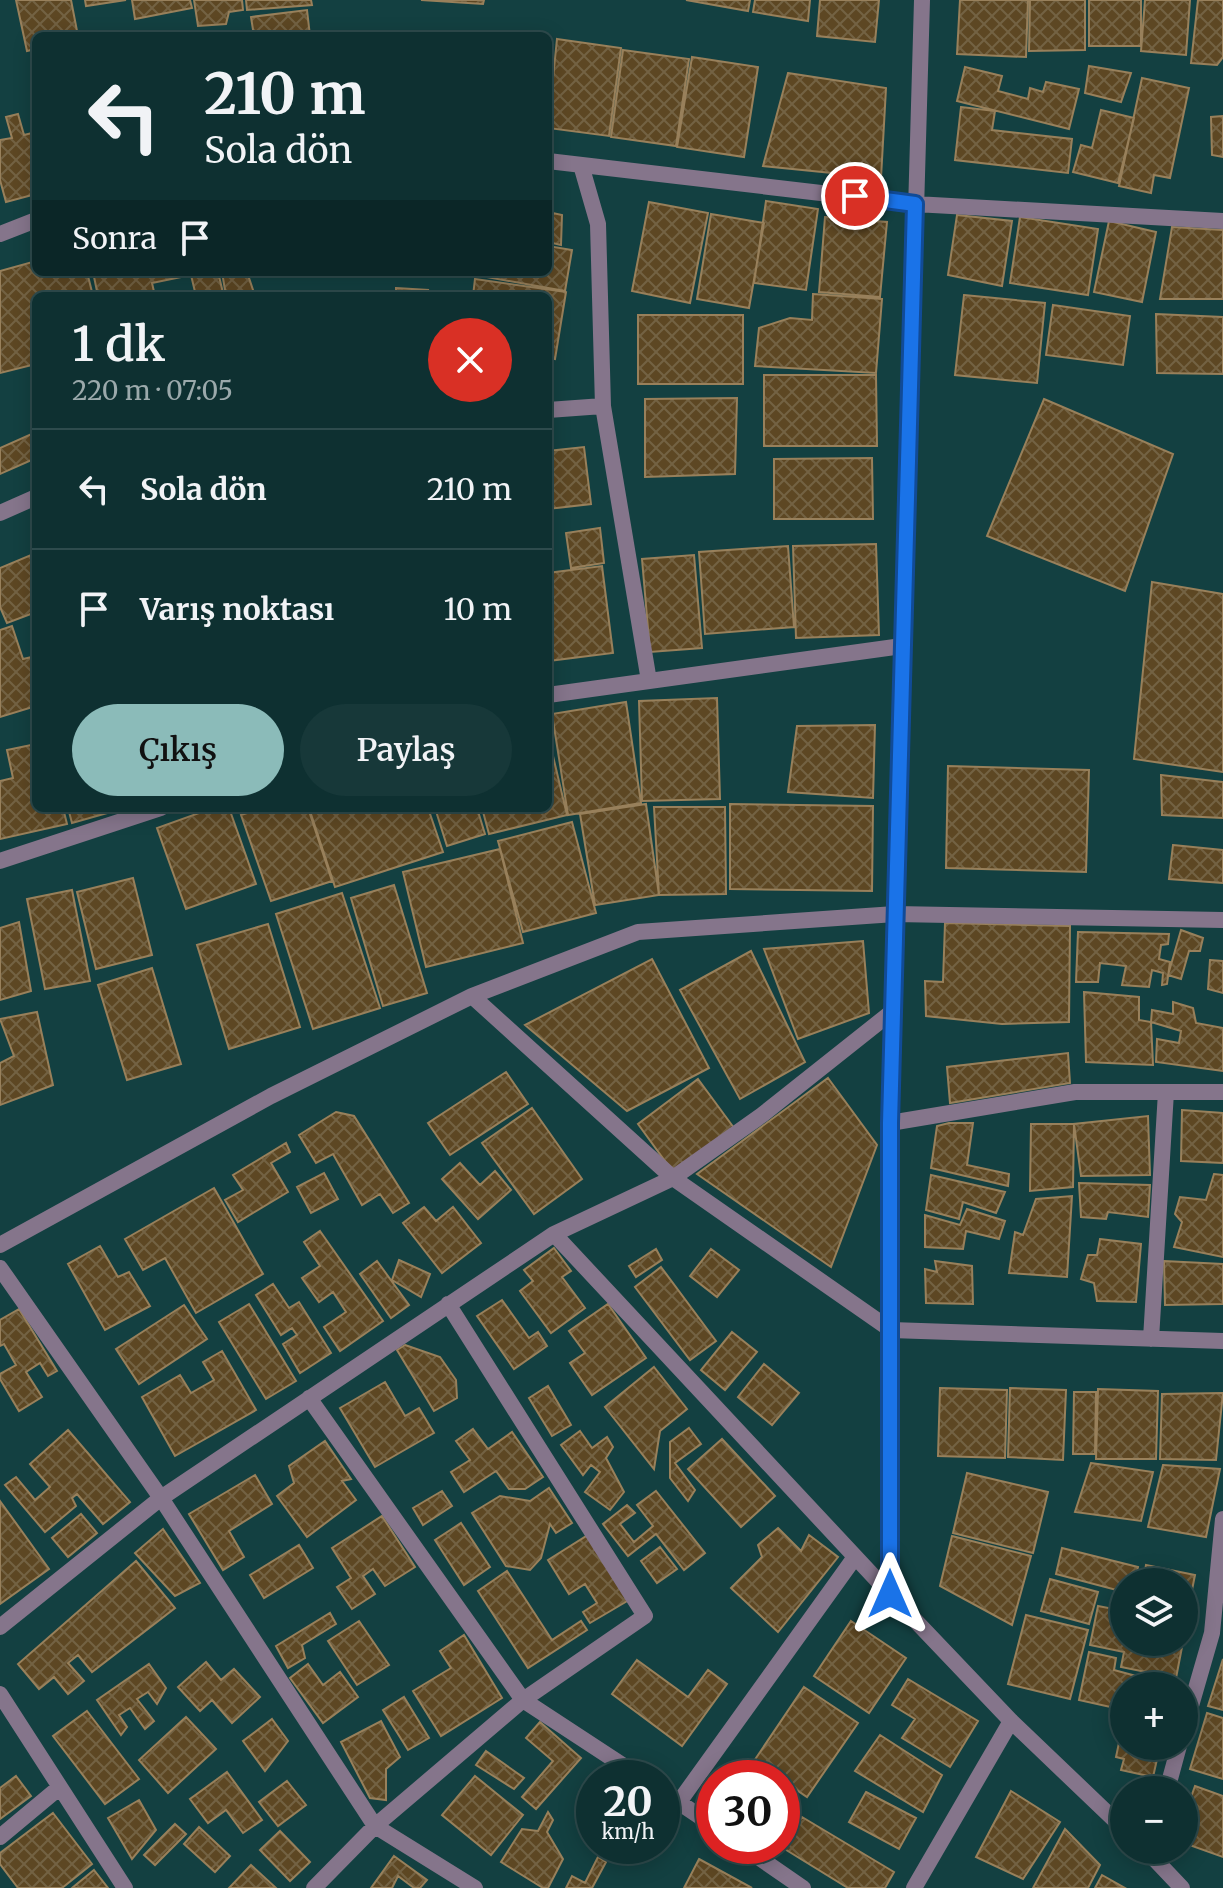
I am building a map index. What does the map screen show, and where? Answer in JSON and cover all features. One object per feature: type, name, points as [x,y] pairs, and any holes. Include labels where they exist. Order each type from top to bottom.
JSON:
[{"type":"street","points":[[890,1594],[890,1123],[922,0]]},
{"type":"street","points":[[552,161],[915,204],[1223,221]]},
{"type":"street","points":[[581,165],[598,224],[603,406],[649,681]]},
{"type":"street","points":[[0,234],[32,222]]},
{"type":"street","points":[[552,410],[603,406]]},
{"type":"street","points":[[0,513],[32,499]]},
{"type":"street","points":[[552,694],[902,646]]},
{"type":"street","points":[[0,861],[149,812]]},
{"type":"street","points":[[0,1245],[271,1096],[472,996],[638,932],[895,914],[1223,920]]},
{"type":"street","points":[[472,996],[673,1178],[891,1330],[1223,1341]]},
{"type":"street","points":[[0,1627],[161,1498],[554,1234],[673,1178],[762,1115],[893,1011]]},
{"type":"street","points":[[890,1123],[1075,1092],[1223,1092]]},
{"type":"street","points":[[1151,1339],[1166,1092]]},
{"type":"street","points":[[554,1234],[1011,1721],[1110,1816]]},
{"type":"street","points":[[0,1268],[161,1498],[375,1826],[475,1888]]},
{"type":"street","points":[[314,1888],[375,1826],[523,1700],[645,1616],[448,1304]]},
{"type":"street","points":[[309,1398],[523,1700],[615,1760]]},
{"type":"street","points":[[1198,1682],[1212,1633],[1223,1519]]},
{"type":"street","points":[[680,1801],[855,1557]]},
{"type":"street","points":[[0,1694],[125,1888]]},
{"type":"street","points":[[914,1888],[1011,1721]]},
{"type":"street","points":[[0,1837],[60,1787]]},
{"type":"street","points":[[768,1864],[803,1888]]},
{"type":"street","points":[[1160,1864],[1182,1888]]},
{"type":"building","points":[[16,0],[71,0],[77,32],[32,32],[32,50],[27,51]]},
{"type":"building","points":[[85,0],[126,0],[86,6]]},
{"type":"building","points":[[132,0],[190,0],[192,8],[135,19]]},
{"type":"building","points":[[194,0],[242,0],[243,10],[229,12],[226,24],[198,26]]},
{"type":"building","points":[[246,0],[311,0],[312,5],[247,10]]},
{"type":"building","points":[[421,0],[484,0],[483,4]]},
{"type":"building","points":[[686,0],[750,0],[748,11]]},
{"type":"building","points":[[755,0],[810,0],[808,21],[753,12]]},
{"type":"building","points":[[820,0],[879,0],[875,42],[817,36]]},
{"type":"building","points":[[960,0],[1028,0],[1026,57],[957,54]]},
{"type":"building","points":[[1030,0],[1085,0],[1085,50],[1029,51]]},
{"type":"building","points":[[1089,0],[1141,0],[1141,46],[1089,46]]},
{"type":"building","points":[[1145,0],[1190,0],[1186,55],[1141,51]]},
{"type":"building","points":[[1198,0],[1223,0],[1223,57],[1217,65],[1191,63]]},
{"type":"building","points":[[307,10],[310,32],[253,32],[251,17]]},
{"type":"building","points":[[557,39],[621,48],[609,136],[552,129]]},
{"type":"building","points":[[623,50],[689,59],[676,146],[611,137]]},
{"type":"building","points":[[692,57],[758,67],[744,157],[677,147]]},
{"type":"building","points":[[1089,66],[1131,73],[1121,102],[1085,93]]},
{"type":"building","points":[[965,67],[1002,76],[998,91],[1028,99],[1030,88],[1043,92],[1046,82],[1079,89],[1069,129],[957,101]]},
{"type":"building","points":[[788,73],[886,88],[881,178],[763,166]]},
{"type":"building","points":[[1142,78],[1189,88],[1170,178],[1154,175],[1151,193],[1119,186]]},
{"type":"building","points":[[961,107],[995,111],[992,130],[1072,139],[1068,173],[955,160]]},
{"type":"building","points":[[1101,110],[1134,118],[1118,183],[1073,172],[1081,145],[1092,148]]},
{"type":"building","points":[[18,114],[24,135],[32,133],[32,195],[6,202],[0,180],[0,140],[12,138],[6,117]]},
{"type":"building","points":[[1223,116],[1223,157],[1212,155],[1211,117]]},
{"type":"building","points":[[766,201],[818,209],[806,290],[754,283]]},
{"type":"building","points":[[649,202],[708,213],[690,303],[632,291]]},
{"type":"building","points":[[552,213],[562,215],[561,245],[552,243]]},
{"type":"building","points":[[711,214],[764,223],[749,308],[697,299]]},
{"type":"building","points":[[957,215],[1012,221],[1002,286],[948,275]]},
{"type":"building","points":[[825,217],[887,222],[880,297],[819,292]]},
{"type":"building","points":[[1020,217],[1098,229],[1088,295],[1010,283]]},
{"type":"building","points":[[1109,221],[1156,232],[1142,302],[1094,292]]},
{"type":"building","points":[[1172,227],[1223,230],[1223,299],[1160,299]]},
{"type":"building","points":[[552,247],[572,250],[565,291],[481,276],[552,276]]},
{"type":"building","points":[[32,262],[32,276],[88,276],[92,292],[32,292],[32,365],[0,373],[0,271]]},
{"type":"building","points":[[94,276],[186,276],[152,283],[154,292],[97,292]]},
{"type":"building","points":[[191,276],[219,276],[223,292],[195,292]]},
{"type":"building","points":[[223,276],[248,276],[254,292],[225,292]]},
{"type":"building","points":[[475,279],[566,292],[555,359],[552,359],[552,292],[473,292]]},
{"type":"building","points":[[396,288],[428,290],[428,292],[396,292]]},
{"type":"building","points":[[813,294],[882,299],[876,373],[755,366],[759,328],[790,318],[812,320]]},
{"type":"building","points":[[964,295],[1045,303],[1037,383],[955,375]]},
{"type":"building","points":[[1053,305],[1130,316],[1123,365],[1046,355]]},
{"type":"building","points":[[1156,314],[1223,317],[1223,374],[1157,373]]},
{"type":"building","points":[[638,315],[743,315],[743,384],[638,384]]},
{"type":"building","points":[[764,375],[876,375],[877,446],[764,446]]},
{"type":"building","points":[[737,398],[735,474],[645,477],[645,399]]},
{"type":"building","points":[[1044,399],[1173,454],[1125,591],[987,536]]},
{"type":"building","points":[[32,434],[32,460],[0,474],[0,448]]},
{"type":"building","points":[[584,447],[591,504],[552,509],[552,451]]},
{"type":"building","points":[[872,458],[873,519],[774,519],[774,459]]},
{"type":"building","points":[[600,528],[604,563],[571,568],[566,533]]},
{"type":"building","points":[[876,544],[879,635],[796,638],[793,546]]},
{"type":"building","points":[[788,546],[794,627],[705,634],[699,552]]},
{"type":"building","points":[[31,555],[32,614],[7,623],[0,607],[0,568]]},
{"type":"building","points":[[694,555],[702,648],[650,652],[642,559]]},
{"type":"building","points":[[602,566],[613,653],[552,661],[552,572]]},
{"type":"building","points":[[1152,582],[1223,594],[1223,772],[1134,759]]},
{"type":"building","points":[[12,626],[23,659],[32,657],[32,707],[0,717],[0,630]]},
{"type":"building","points":[[717,698],[720,799],[642,801],[639,701]]},
{"type":"building","points":[[626,702],[641,803],[568,815],[552,714]]},
{"type":"building","points":[[875,725],[873,798],[788,792],[797,726]]},
{"type":"building","points":[[32,745],[32,812],[64,812],[67,824],[0,839],[0,781],[13,778],[7,750]]},
{"type":"building","points":[[552,752],[567,815],[489,834],[483,812],[552,812]]},
{"type":"building","points":[[948,766],[1089,770],[1086,872],[946,868]]},
{"type":"building","points":[[1161,775],[1223,782],[1223,818],[1162,815]]},
{"type":"building","points":[[646,804],[659,895],[595,905],[580,814]]},
{"type":"building","points":[[730,804],[873,806],[872,891],[730,889]]},
{"type":"building","points":[[654,807],[725,807],[726,894],[659,895]]},
{"type":"building","points":[[69,812],[111,812],[72,823]]},
{"type":"building","points":[[202,812],[230,812],[256,884],[186,909],[157,828]]},
{"type":"building","points":[[250,812],[309,812],[332,881],[271,901],[241,815]]},
{"type":"building","points":[[310,812],[429,812],[443,852],[335,887]]},
{"type":"building","points":[[436,812],[478,812],[485,834],[447,846]]},
{"type":"building","points":[[572,822],[596,913],[523,932],[498,841]]},
{"type":"building","points":[[1173,845],[1223,850],[1223,883],[1169,879]]},
{"type":"building","points":[[500,849],[523,943],[426,967],[403,872]]},
{"type":"building","points":[[133,878],[152,955],[96,969],[77,892]]},
{"type":"building","points":[[394,885],[427,993],[383,1006],[351,898]]},
{"type":"building","points":[[72,890],[90,981],[45,989],[27,899]]},
{"type":"building","points":[[342,893],[380,1008],[313,1029],[276,914]]},
{"type":"building","points":[[19,922],[31,991],[0,1000],[0,928]]},
{"type":"building","points":[[945,923],[1070,926],[1069,1022],[1002,1024],[926,1016],[925,981],[943,982]]},
{"type":"building","points":[[268,924],[300,1027],[229,1049],[197,945]]},
{"type":"building","points":[[1181,930],[1203,938],[1200,951],[1189,951],[1181,979],[1168,975]]},
{"type":"building","points":[[1078,932],[1169,934],[1168,944],[1161,945],[1159,959],[1170,962],[1167,984],[1162,985],[1163,973],[1152,970],[1149,987],[1122,985],[1126,966],[1100,963],[1098,982],[1076,982]]},
{"type":"building","points":[[863,941],[869,1013],[798,1039],[764,949]]},
{"type":"building","points":[[751,951],[805,1062],[740,1099],[680,990]]},
{"type":"building","points":[[652,959],[709,1068],[627,1111],[525,1025]]},
{"type":"building","points":[[1210,960],[1223,961],[1223,993],[1208,989]]},
{"type":"building","points":[[152,968],[181,1064],[127,1080],[98,985]]},
{"type":"building","points":[[1084,992],[1139,997],[1139,1020],[1151,1022],[1153,1065],[1086,1062]]},
{"type":"building","points":[[1173,1002],[1193,1008],[1196,1023],[1223,1028],[1223,1071],[1156,1062],[1157,1039],[1179,1043],[1181,1031],[1151,1022],[1152,1010],[1173,1014]]},
{"type":"building","points":[[37,1012],[53,1085],[0,1105],[0,1063],[14,1056],[0,1019]]},
{"type":"building","points":[[1068,1053],[1070,1083],[950,1103],[947,1067]]},
{"type":"building","points":[[506,1072],[528,1104],[450,1155],[428,1123]]},
{"type":"building","points":[[828,1078],[877,1145],[831,1267],[697,1174]]},
{"type":"building","points":[[698,1079],[734,1128],[673,1172],[638,1124]]},
{"type":"building","points":[[532,1108],[582,1179],[534,1214],[482,1143]]},
{"type":"building","points":[[1182,1110],[1223,1113],[1223,1163],[1181,1161]]},
{"type":"building","points":[[336,1112],[354,1116],[409,1203],[393,1213],[380,1194],[362,1205],[333,1154],[316,1163],[299,1135]]},
{"type":"building","points":[[1148,1116],[1150,1175],[1081,1176],[1074,1124]]},
{"type":"building","points":[[973,1123],[967,1165],[1009,1174],[1008,1186],[931,1168],[937,1126]]},
{"type":"building","points":[[1031,1124],[1074,1124],[1073,1187],[1030,1191]]},
{"type":"building","points":[[286,1143],[290,1152],[271,1163],[288,1192],[238,1222],[225,1200],[243,1190],[233,1175]]},
{"type":"building","points":[[460,1163],[480,1185],[495,1171],[511,1190],[478,1219],[442,1179]]},
{"type":"building","points":[[324,1173],[338,1199],[311,1213],[297,1187]]},
{"type":"building","points":[[1214,1174],[1223,1175],[1223,1257],[1174,1247],[1182,1222],[1175,1214],[1180,1197],[1206,1200]]},
{"type":"building","points":[[931,1175],[1005,1192],[996,1213],[963,1202],[959,1219],[926,1210]]},
{"type":"building","points":[[1079,1183],[1150,1185],[1148,1217],[1108,1212],[1106,1219],[1081,1217]]},
{"type":"building","points":[[214,1188],[263,1274],[196,1313],[165,1258],[143,1270],[125,1239]]},
{"type":"building","points":[[1072,1196],[1067,1277],[1009,1273],[1015,1232],[1023,1235],[1036,1199]]},
{"type":"building","points":[[424,1207],[436,1221],[453,1207],[481,1243],[442,1273],[403,1223]]},
{"type":"building","points":[[967,1209],[1005,1221],[999,1239],[966,1231],[963,1249],[925,1247],[925,1215],[960,1225]]},
{"type":"building","points":[[320,1231],[383,1321],[340,1351],[324,1327],[346,1312],[333,1292],[319,1302],[302,1278],[320,1266],[304,1242]]},
{"type":"building","points":[[1100,1239],[1141,1244],[1136,1302],[1097,1301],[1094,1283],[1081,1279],[1088,1255],[1097,1255]]},
{"type":"building","points":[[100,1246],[118,1277],[129,1272],[150,1306],[105,1330],[68,1264]]},
{"type":"building","points":[[554,1248],[571,1271],[562,1277],[585,1308],[551,1333],[520,1291],[533,1281],[524,1270]]},
{"type":"building","points":[[656,1249],[662,1260],[636,1277],[629,1266]]},
{"type":"building","points":[[711,1249],[739,1270],[717,1297],[690,1276]]},
{"type":"building","points":[[399,1260],[430,1274],[421,1297],[392,1280]]},
{"type":"building","points":[[377,1261],[409,1305],[391,1318],[360,1274]]},
{"type":"building","points":[[935,1261],[972,1266],[973,1304],[926,1303],[925,1269],[937,1272]]},
{"type":"building","points":[[1164,1261],[1223,1264],[1223,1304],[1165,1305]]},
{"type":"building","points":[[661,1267],[716,1341],[690,1360],[635,1287]]},
{"type":"building","points":[[273,1284],[289,1308],[299,1302],[331,1353],[300,1373],[283,1344],[297,1335],[292,1328],[281,1335],[256,1295]]},
{"type":"building","points":[[502,1300],[529,1338],[538,1332],[547,1346],[514,1369],[477,1316]]},
{"type":"building","points":[[249,1304],[296,1381],[266,1399],[219,1322]]},
{"type":"building","points":[[608,1304],[646,1358],[592,1395],[570,1363],[585,1353],[569,1331]]},
{"type":"building","points":[[184,1305],[207,1339],[139,1384],[116,1349]]},
{"type":"building","points":[[19,1309],[57,1371],[48,1376],[40,1363],[26,1372],[42,1397],[19,1411],[0,1379],[0,1374],[16,1365],[4,1344],[0,1346],[0,1320]]},
{"type":"building","points":[[732,1332],[757,1352],[725,1390],[701,1370]]},
{"type":"building","points":[[405,1345],[440,1357],[456,1380],[457,1398],[434,1411],[397,1350]]},
{"type":"building","points":[[222,1351],[256,1410],[175,1456],[142,1397],[180,1375],[191,1393],[214,1380],[203,1362]]},
{"type":"building","points":[[764,1364],[799,1393],[772,1425],[738,1397]]},
{"type":"building","points":[[654,1367],[687,1409],[660,1431],[654,1469],[605,1407]]},
{"type":"building","points":[[385,1382],[405,1416],[419,1408],[434,1433],[375,1467],[340,1408]]},
{"type":"building","points":[[548,1386],[571,1425],[552,1436],[529,1398]]},
{"type":"building","points":[[940,1388],[1007,1390],[1005,1458],[938,1456]]},
{"type":"building","points":[[1010,1388],[1066,1390],[1063,1460],[1008,1457]]},
{"type":"building","points":[[1098,1389],[1158,1391],[1156,1459],[1096,1459]]},
{"type":"building","points":[[1074,1392],[1096,1392],[1095,1454],[1073,1454]]},
{"type":"building","points":[[1223,1393],[1216,1460],[1160,1459],[1162,1394]]},
{"type":"building","points":[[689,1428],[701,1444],[675,1463],[695,1490],[688,1501],[670,1478],[670,1442]]},
{"type":"building","points":[[473,1429],[488,1449],[512,1432],[543,1477],[525,1489],[509,1489],[496,1471],[464,1492],[451,1472],[470,1460],[456,1441]]},
{"type":"building","points":[[68,1430],[130,1502],[103,1524],[77,1494],[72,1498],[76,1506],[45,1532],[5,1485],[16,1477],[35,1500],[50,1487],[30,1464]]},
{"type":"building","points":[[580,1431],[592,1448],[607,1437],[613,1447],[606,1458],[624,1492],[610,1510],[585,1492],[600,1472],[591,1465],[583,1475],[561,1445]]},
{"type":"building","points":[[722,1439],[775,1496],[741,1527],[688,1469]]},
{"type":"building","points":[[325,1441],[351,1479],[342,1481],[356,1500],[307,1537],[277,1496],[294,1483],[289,1466]]},
{"type":"building","points":[[1091,1463],[1153,1472],[1141,1521],[1075,1512]]},
{"type":"building","points":[[1163,1465],[1220,1469],[1206,1537],[1148,1527]]},
{"type":"building","points":[[967,1473],[1048,1492],[1033,1553],[953,1533]]},
{"type":"building","points":[[255,1475],[272,1504],[229,1531],[244,1557],[223,1570],[189,1514]]},
{"type":"building","points":[[549,1488],[572,1523],[556,1533],[550,1524],[541,1558],[530,1570],[506,1566],[472,1513],[500,1496],[530,1501]]},
{"type":"building","points":[[442,1491],[452,1506],[423,1525],[413,1508]]},
{"type":"building","points":[[656,1491],[705,1553],[684,1570],[656,1534],[628,1556],[603,1524],[627,1505],[635,1513],[620,1524],[634,1542],[653,1526],[637,1505]]},
{"type":"building","points":[[0,1501],[49,1569],[0,1604]]},
{"type":"building","points":[[81,1514],[97,1533],[68,1557],[52,1538]]},
{"type":"building","points":[[382,1516],[415,1567],[385,1586],[373,1569],[363,1576],[375,1594],[352,1609],[337,1587],[351,1578],[332,1548]]},
{"type":"building","points":[[461,1523],[490,1567],[464,1585],[435,1540]]},
{"type":"building","points":[[778,1528],[801,1551],[809,1535],[838,1557],[778,1632],[731,1588],[762,1557],[758,1545]]},
{"type":"building","points":[[163,1529],[200,1583],[175,1596],[135,1553]]},
{"type":"building","points":[[588,1535],[629,1600],[590,1623],[583,1612],[597,1603],[585,1584],[569,1594],[548,1560]]},
{"type":"building","points":[[952,1536],[1031,1556],[1012,1625],[940,1586]]},
{"type":"building","points":[[299,1545],[313,1568],[264,1598],[250,1575]]},
{"type":"building","points":[[660,1547],[677,1569],[657,1583],[641,1561]]},
{"type":"building","points":[[1062,1548],[1138,1567],[1110,1568],[1110,1588],[1056,1574]]},
{"type":"building","points":[[136,1561],[175,1608],[92,1672],[78,1655],[68,1663],[84,1681],[68,1694],[54,1677],[39,1689],[18,1664]]},
{"type":"building","points":[[507,1571],[552,1640],[581,1621],[587,1630],[528,1668],[478,1591]]},
{"type":"building","points":[[1050,1579],[1098,1592],[1089,1624],[1041,1611]]},
{"type":"building","points":[[1098,1606],[1110,1608],[1110,1649],[1090,1645]]},
{"type":"building","points":[[330,1613],[336,1624],[302,1645],[305,1658],[288,1668],[276,1646]]},
{"type":"building","points":[[1026,1615],[1088,1630],[1070,1699],[1008,1684]]},
{"type":"building","points":[[359,1621],[389,1665],[357,1685],[328,1641]]},
{"type":"building","points":[[851,1621],[906,1658],[869,1713],[814,1676]]},
{"type":"building","points":[[464,1635],[502,1698],[441,1736],[413,1691],[451,1668],[440,1651]]},
{"type":"building","points":[[1089,1652],[1116,1658],[1114,1670],[1121,1672],[1110,1672],[1110,1707],[1079,1700]]},
{"type":"building","points":[[1123,1656],[1180,1656],[1177,1672],[1146,1672],[1121,1667]]},
{"type":"building","points":[[1223,1659],[1223,1710],[1208,1706]]},
{"type":"building","points":[[637,1660],[688,1697],[708,1670],[727,1684],[682,1746],[612,1694]]},
{"type":"building","points":[[206,1662],[221,1680],[234,1669],[260,1697],[232,1723],[212,1700],[200,1711],[178,1687]]},
{"type":"building","points":[[149,1664],[166,1688],[157,1704],[148,1692],[137,1699],[154,1721],[145,1729],[130,1708],[119,1715],[127,1727],[121,1735],[97,1700]]},
{"type":"building","points":[[308,1664],[323,1685],[340,1672],[358,1697],[323,1723],[290,1678]]},
{"type":"building","points":[[908,1679],[978,1721],[950,1767],[902,1738],[915,1719],[892,1705]]},
{"type":"building","points":[[804,1687],[858,1723],[807,1797],[800,1792],[800,1760],[755,1760]]},
{"type":"building","points":[[404,1697],[429,1738],[408,1750],[383,1710]]},
{"type":"building","points":[[87,1711],[139,1779],[105,1804],[53,1736]]},
{"type":"building","points":[[1207,1713],[1223,1718],[1223,1779],[1190,1769],[1193,1760],[1198,1760],[1198,1743]]},
{"type":"building","points":[[186,1717],[216,1749],[168,1793],[139,1760]]},
{"type":"building","points":[[272,1719],[288,1741],[265,1771],[243,1741]]},
{"type":"building","points":[[381,1721],[400,1757],[386,1769],[386,1800],[370,1798],[341,1742]]},
{"type":"building","points":[[540,1722],[581,1758],[576,1760],[536,1809],[522,1797],[553,1761],[526,1738]]},
{"type":"building","points":[[880,1735],[942,1775],[923,1812],[855,1771]]},
{"type":"building","points":[[486,1751],[524,1778],[514,1789],[476,1765]]},
{"type":"building","points":[[1124,1760],[1157,1760],[1153,1776],[1121,1770]]},
{"type":"building","points":[[227,1772],[262,1820],[243,1833],[226,1810],[208,1823],[190,1799]]},
{"type":"building","points":[[16,1776],[31,1796],[0,1819],[0,1788]]},
{"type":"building","points":[[475,1776],[523,1815],[491,1855],[442,1815]]},
{"type":"building","points":[[287,1781],[306,1805],[278,1826],[259,1802]]},
{"type":"building","points":[[1198,1787],[1223,1796],[1223,1857],[1198,1848]]},
{"type":"building","points":[[1011,1791],[1060,1822],[1023,1879],[976,1857]]},
{"type":"building","points":[[866,1792],[916,1818],[899,1849],[849,1822]]},
{"type":"building","points":[[139,1800],[156,1830],[132,1859],[108,1818]]},
{"type":"building","points":[[548,1812],[553,1820],[547,1832],[563,1859],[548,1888],[543,1888],[501,1862],[522,1829],[538,1831]]},
{"type":"building","points":[[53,1813],[92,1864],[62,1888],[18,1888],[0,1864],[0,1853]]},
{"type":"building","points":[[802,1817],[894,1872],[885,1888],[848,1888],[800,1858]]},
{"type":"building","points":[[175,1824],[186,1834],[155,1865],[144,1855]]},
{"type":"building","points":[[199,1827],[230,1856],[215,1872],[184,1844]]},
{"type":"building","points":[[1065,1829],[1100,1865],[1088,1888],[1033,1888]]},
{"type":"building","points":[[280,1831],[310,1862],[290,1881],[260,1850]]},
{"type":"building","points":[[394,1856],[427,1880],[420,1888],[414,1888],[398,1876],[392,1888],[371,1888]]},
{"type":"building","points":[[594,1864],[605,1864],[592,1888],[566,1888],[572,1876],[585,1883]]},
{"type":"building","points":[[696,1864],[708,1864],[752,1888],[684,1888]]},
{"type":"building","points":[[251,1865],[276,1888],[229,1888]]},
{"type":"building","points":[[94,1870],[108,1888],[72,1888]]},
{"type":"building","points":[[1102,1875],[1125,1888],[1095,1888]]},
{"type":"route","points":[[855,196],[915,204],[890,1123],[890,1594]]}]
